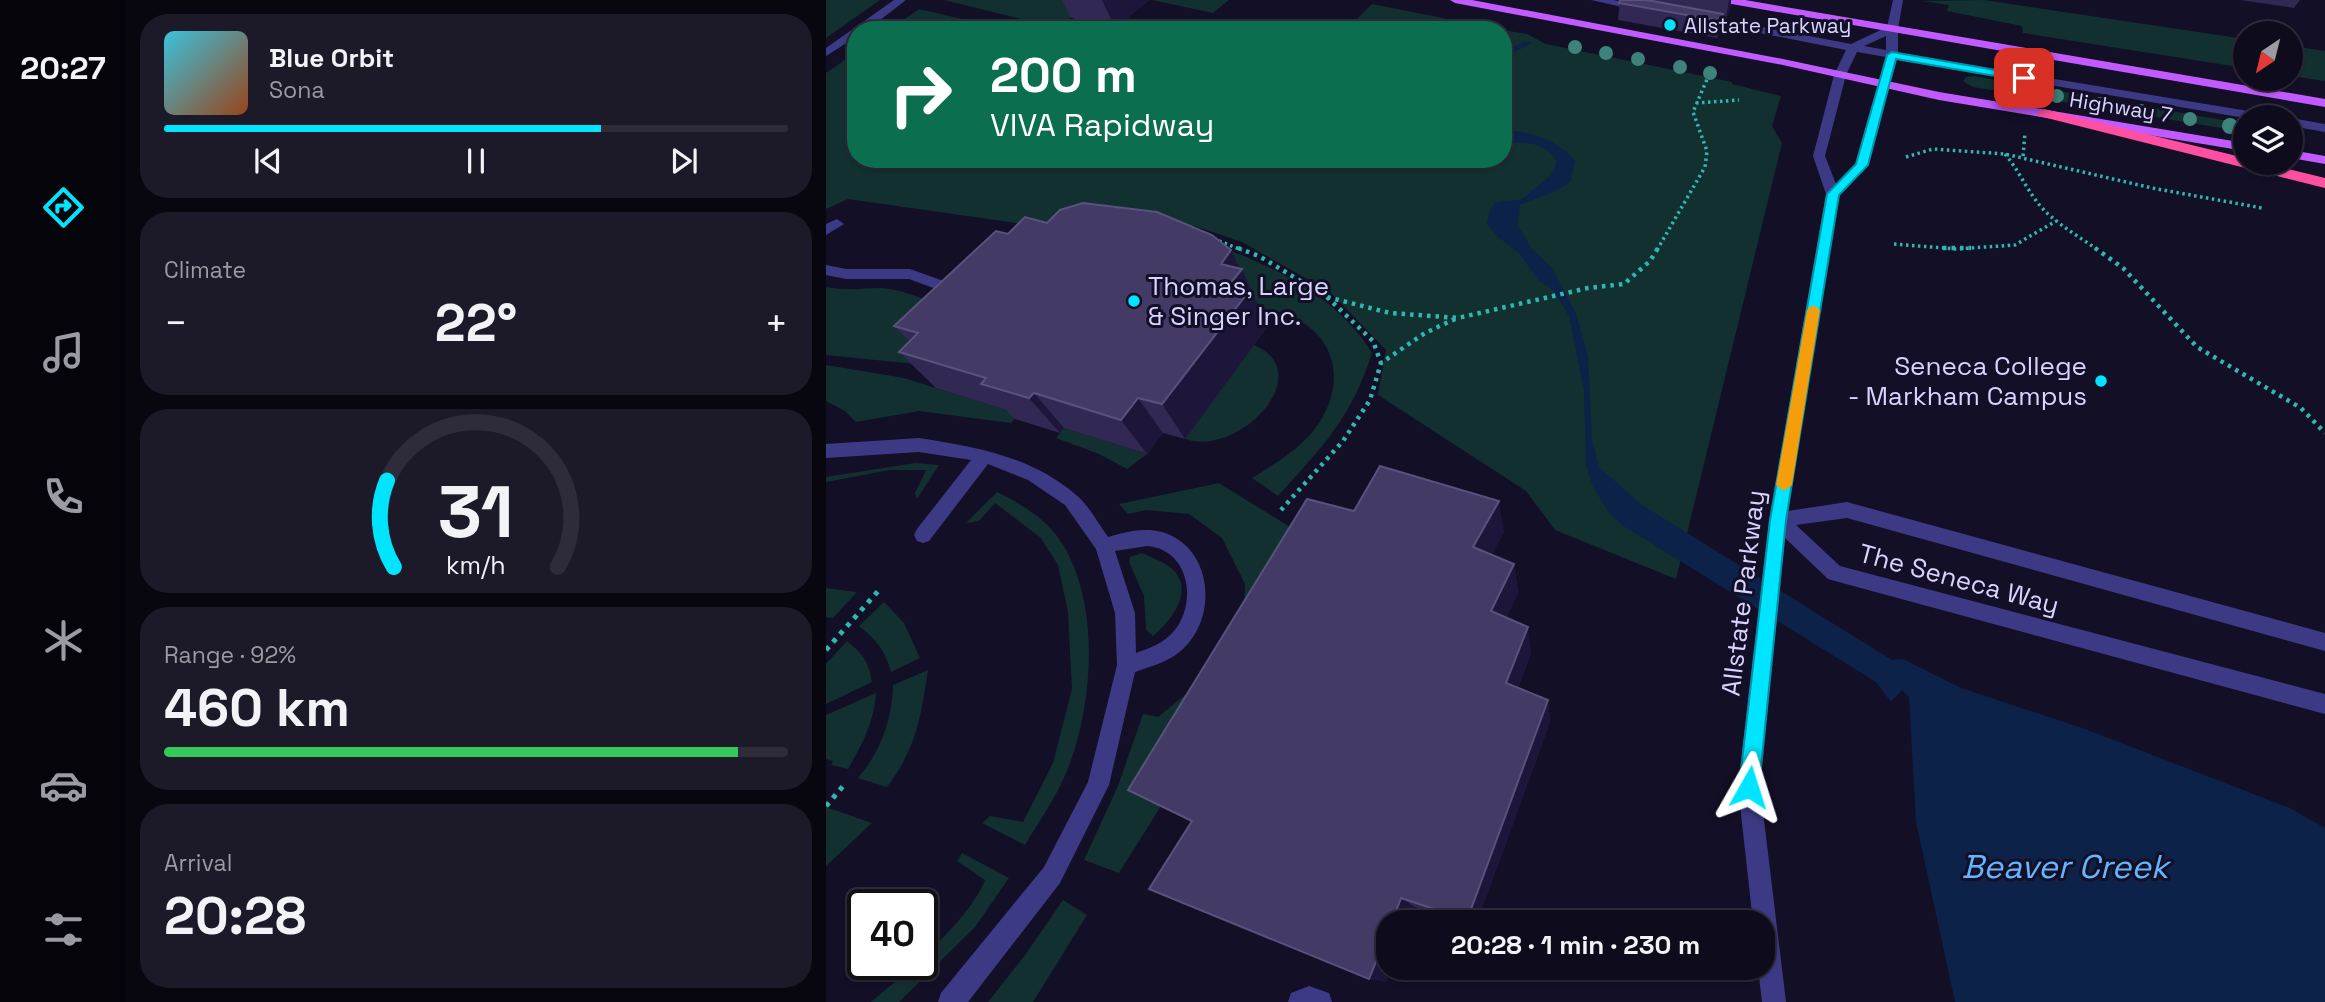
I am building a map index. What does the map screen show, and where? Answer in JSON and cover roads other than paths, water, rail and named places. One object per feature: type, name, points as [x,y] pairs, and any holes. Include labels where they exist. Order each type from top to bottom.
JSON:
[{"type":"highway","points":[[2044,113],[2325,183]]},
{"type":"main road","name":"Highway 7","points":[[1455,0],[1884,85],[2233,145]]},
{"type":"main road","name":"Highway 7","points":[[1726,0],[2325,103]]},
{"type":"main road","points":[[2303,156],[2325,160]]},
{"type":"street","points":[[872,21],[901,0]]},
{"type":"street","points":[[1595,0],[1648,9]]},
{"type":"street","points":[[1833,194],[1862,165],[1892,55],[1892,29],[1898,0]]},
{"type":"street","points":[[1688,16],[1892,55],[2233,112]]},
{"type":"street","points":[[1853,47],[1892,29]]},
{"type":"street","points":[[826,53],[847,39]]},
{"type":"street","name":"Allstate Parkway","points":[[1774,1002],[1749,787],[1778,520],[1833,194],[1819,156],[1840,75],[1853,47]]},
{"type":"street","points":[[2303,124],[2325,128]]},
{"type":"street","points":[[826,270],[846,274],[909,274],[968,295]]},
{"type":"street","points":[[826,451],[919,445],[985,455],[1034,475],[1071,500],[1104,546],[1125,613],[1128,665],[1098,785],[1052,875],[950,1002]]},
{"type":"street","points":[[923,535],[985,455]]},
{"type":"street","name":"The Seneca Way","points":[[1778,520],[1847,510],[2325,642]]},
{"type":"street","name":"The Seneca Way","points":[[1778,520],[1835,573],[2325,704]]},
{"type":"street","points":[[1104,546],[1131,538],[1160,539],[1176,546],[1188,557],[1195,579],[1196,601],[1191,620],[1182,636],[1161,653],[1128,665]]},
{"type":"street","points":[[1300,1002],[1309,998],[1320,1002]]},
{"type":"water","name":"Beaver Creek","points":[[1512,131],[1524,132],[1552,142],[1575,161],[1571,181],[1553,192],[1520,205],[1518,225],[1532,249],[1552,268],[1576,313],[1588,356],[1592,439],[1599,467],[1642,505],[1892,660],[1903,659],[1961,688],[2085,729],[2290,808],[2325,828],[2325,1002],[1955,1002],[1916,822],[1909,697],[1902,690],[1891,702],[1876,682],[1625,527],[1610,514],[1593,487],[1586,465],[1584,391],[1569,316],[1553,290],[1538,280],[1519,253],[1498,237],[1487,224],[1494,204],[1522,199],[1550,176],[1557,162],[1540,146],[1512,142]]},
{"type":"waterway","points":[[1512,51],[1529,43]]},
{"type":"place","name":"Allstate Parkway","points":[[1670,25]]},
{"type":"place","name":"Thomas, Large & Singer Inc.","points":[[1134,301]]},
{"type":"place","name":"Seneca College - Markham Campus","points":[[2101,381]]}]
